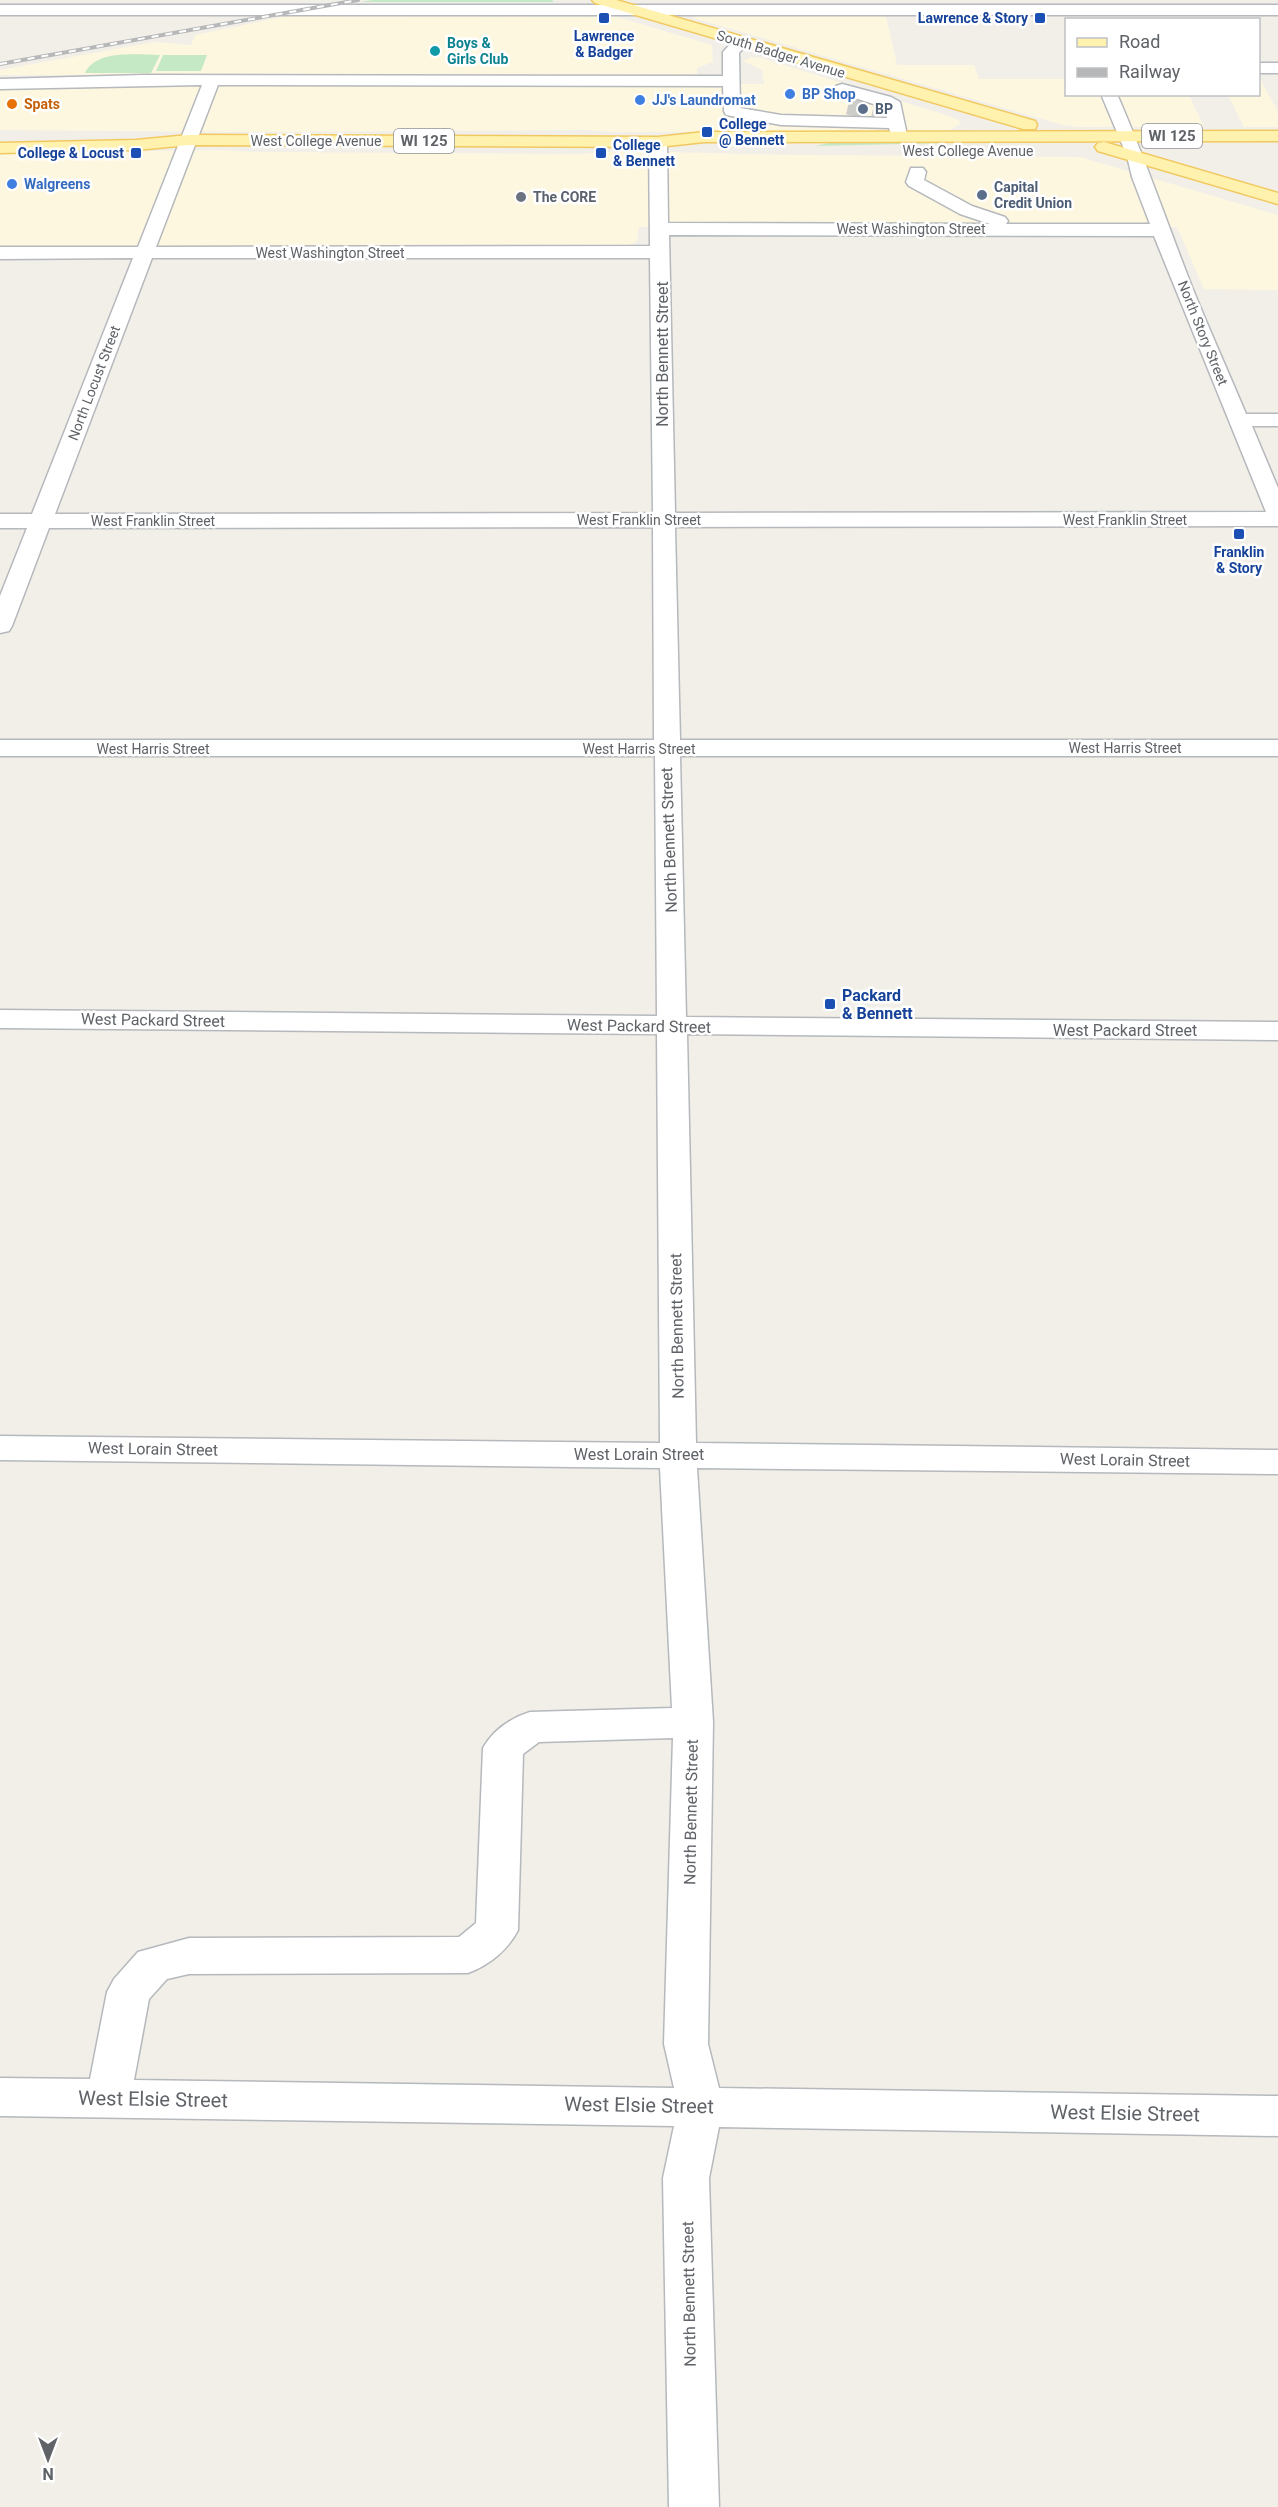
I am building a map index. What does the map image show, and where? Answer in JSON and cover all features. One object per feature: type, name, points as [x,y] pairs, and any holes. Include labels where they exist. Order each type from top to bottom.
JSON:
[{"type":"main road","name":"South Badger Avenue","points":[[600,0],[741,42],[844,93],[1128,148]]},
{"type":"main road","name":"West College Avenue","points":[[0,135],[145,135],[189,140],[658,142],[704,137],[823,137],[897,126],[1067,136]]},
{"type":"main road","name":"West College Avenue","points":[[0,148],[136,146],[189,140]]},
{"type":"main road","name":"West College Avenue","points":[[658,142],[709,148],[817,151],[1272,148]]},
{"type":"main road","points":[[1128,148],[1278,198]]},
{"type":"main road","points":[[1242,168],[1278,198]]},
{"type":"street","points":[[0,10],[241,5],[635,10],[727,5],[1072,10],[1278,10]]},
{"type":"street","points":[[741,42],[731,52],[732,111],[781,120],[829,120],[897,126]]},
{"type":"street","points":[[1260,68],[1278,68]]},
{"type":"street","points":[[0,84],[212,80],[731,81]]},
{"type":"street","name":"North Locust Street","points":[[0,626],[212,80]]},
{"type":"street","points":[[823,137],[829,120],[844,93],[885,101],[894,106],[897,126]]},
{"type":"street","name":"North Story Street","points":[[1109,96],[1184,290],[1278,514]]},
{"type":"street","points":[[878,113],[897,126]]},
{"type":"street","name":"North Bennett Street","points":[[658,142],[679,1500],[693,1722],[686,2044],[701,2106],[686,2178],[694,2507]]},
{"type":"street","points":[[917,172],[915,182],[977,216],[1005,222],[1051,222],[1069,219],[1078,210]]},
{"type":"street","name":"West Washington Street","points":[[0,253],[145,253],[1162,230]]},
{"type":"street","points":[[1238,420],[1278,420]]},
{"type":"street","name":"West Franklin Street","points":[[0,521],[1278,519]]},
{"type":"street","name":"West Harris Street","points":[[0,748],[1278,748]]},
{"type":"street","name":"West Packard Street","points":[[0,1019],[1278,1031]]},
{"type":"street","name":"West Lorain Street","points":[[0,1448],[1278,1462]]},
{"type":"street","points":[[108,2099],[129,1992],[153,1965],[189,1956],[468,1955],[497,1930],[503,1748],[530,1727],[693,1722]]},
{"type":"street","name":"West Elsie Street","points":[[0,2097],[1278,2116]]},
{"type":"shaded area","points":[[699,15],[886,16],[897,65],[974,65],[979,79],[1065,79],[1065,96],[1189,96],[1204,127],[1063,125],[693,18]]},
{"type":"shaded area","points":[[287,16],[617,17],[712,45],[713,62],[697,68],[697,78],[0,75],[0,70],[155,42],[191,45],[195,35]]},
{"type":"shaded area","points":[[752,57],[949,116],[959,120],[960,124],[950,130],[931,132],[0,130],[0,83],[764,84],[762,70],[743,61]]},
{"type":"shaded area","points":[[1260,79],[1278,112],[1278,127],[1244,127],[1228,96],[1260,96]]},
{"type":"shaded area","points":[[224,150],[580,154],[620,151],[1080,157],[1278,215],[1278,290],[1204,289],[1177,227],[639,227],[637,242],[625,246],[0,247],[0,153]]},
{"type":"green space","points":[[373,0],[552,0],[554,2],[361,2]]},
{"type":"green space","points":[[129,54],[160,55],[151,73],[85,73],[90,65],[107,57]]},
{"type":"green space","points":[[163,55],[207,55],[201,71],[156,71]]},
{"type":"green space","points":[[941,141],[942,143],[816,146],[833,142]]},
{"type":"tunnel","points":[[848,106],[878,113]]},
{"type":"railway","points":[[0,64],[358,0]]},
{"type":"place","name":"Lawrence & Badger","points":[[604,18]]},
{"type":"place","name":"Lawrence & Story","points":[[1040,18]]},
{"type":"place","name":"Boys & Girls Club","points":[[435,51]]},
{"type":"place","name":"BP Shop","points":[[790,94]]},
{"type":"place","name":"JJ's Laundromat","points":[[640,100]]},
{"type":"place","name":"Spats","points":[[12,104]]},
{"type":"place","name":"BP","points":[[863,109]]},
{"type":"place","name":"College @ Bennett","points":[[707,132]]},
{"type":"place","name":"College & Locust","points":[[136,153]]},
{"type":"place","name":"College & Bennett","points":[[601,153]]},
{"type":"place","name":"Walgreens","points":[[12,184]]},
{"type":"place","name":"Capital Credit Union","points":[[982,195]]},
{"type":"place","name":"The CORE","points":[[521,197]]},
{"type":"place","name":"Franklin & Story","points":[[1239,534]]},
{"type":"place","name":"Packard & Bennett","points":[[830,1004]]}]
